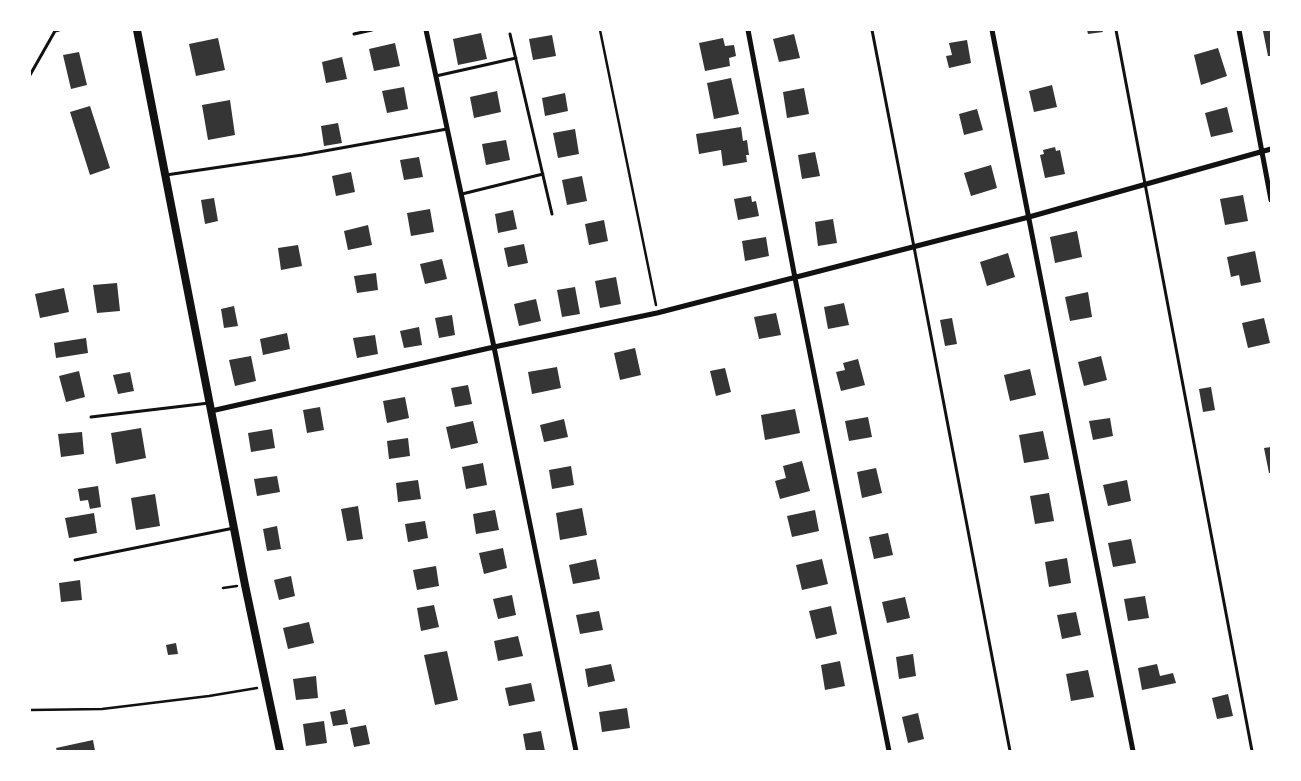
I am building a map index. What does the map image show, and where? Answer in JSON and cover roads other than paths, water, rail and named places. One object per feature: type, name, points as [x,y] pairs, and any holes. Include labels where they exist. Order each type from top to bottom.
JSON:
[{"type":"street","points":[[137,30],[210,407],[280,751]]},
{"type":"street","points":[[426,30],[494,347],[576,751]]},
{"type":"street","points":[[748,30],[889,751]]},
{"type":"street","points":[[992,30],[1133,751]]},
{"type":"street","points":[[1239,30],[1271,200]]},
{"type":"street","points":[[210,407],[657,313],[1029,217],[1271,149]]},
{"type":"lane","points":[[30,75],[55,31],[59,30]]},
{"type":"lane","points":[[354,34],[372,30]]},
{"type":"lane","points":[[872,30],[1010,751]]},
{"type":"lane","points":[[1116,30],[1252,751]]},
{"type":"lane","points":[[510,34],[552,214]]},
{"type":"lane","points":[[436,76],[516,58]]},
{"type":"lane","points":[[165,175],[302,155],[447,129]]},
{"type":"lane","points":[[461,195],[543,174]]},
{"type":"lane","points":[[91,417],[210,407]]},
{"type":"lane","points":[[75,560],[234,528]]}]
